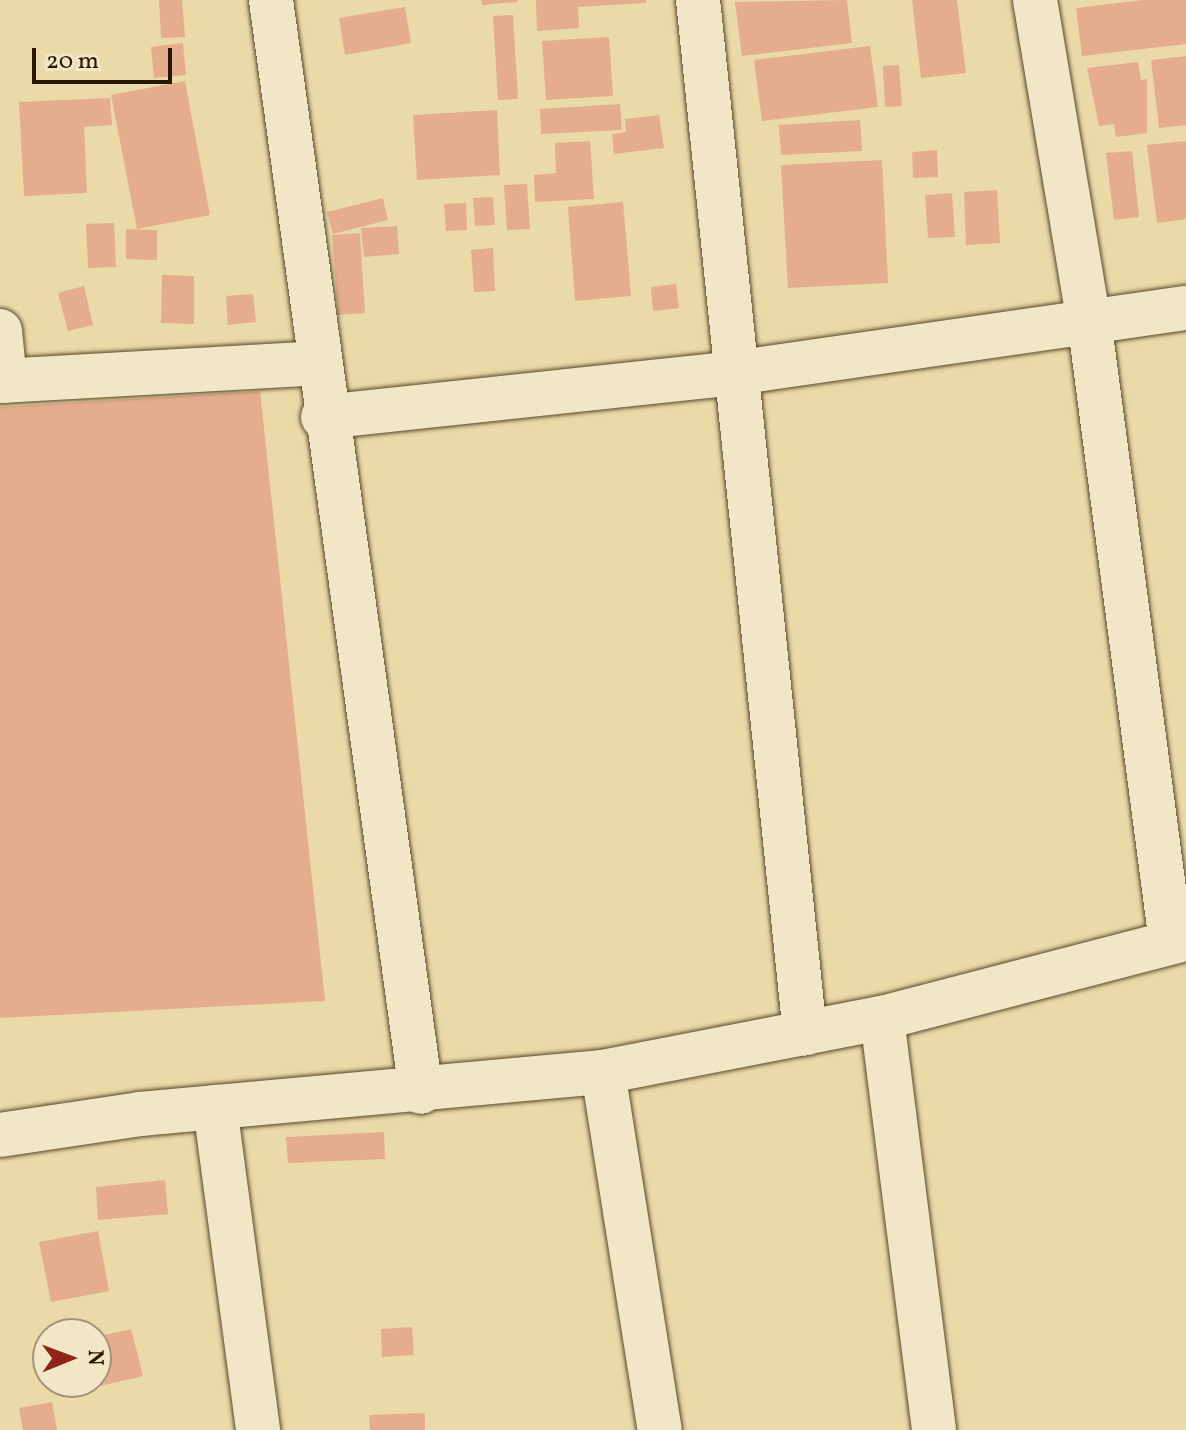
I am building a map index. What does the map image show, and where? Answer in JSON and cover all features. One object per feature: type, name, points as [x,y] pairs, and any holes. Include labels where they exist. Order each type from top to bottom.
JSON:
[{"type":"street","points":[[271,0],[323,417],[421,1092]]},
{"type":"street","points":[[698,0],[734,373],[805,1033]]},
{"type":"street","points":[[0,1135],[215,1107],[421,1092],[603,1072],[882,1018],[1178,940],[1090,327],[1035,0]]},
{"type":"street","points":[[323,417],[734,373],[1090,327],[1186,308]]},
{"type":"street","points":[[0,331],[3,381],[317,363]]},
{"type":"street","points":[[882,1018],[934,1430]]},
{"type":"street","points":[[603,1072],[660,1430]]},
{"type":"street","points":[[215,1107],[258,1430]]},
{"type":"building","points":[[159,0],[182,0],[185,37],[161,38]]},
{"type":"building","points":[[481,0],[517,0],[517,2],[482,5]]},
{"type":"building","points":[[536,0],[646,0],[646,3],[578,7],[579,28],[537,31]]},
{"type":"building","points":[[847,0],[852,43],[742,56],[735,2]]},
{"type":"building","points":[[912,0],[957,0],[966,73],[921,78]]},
{"type":"building","points":[[1143,0],[1186,0],[1186,44],[1082,56],[1076,8]]},
{"type":"building","points":[[405,7],[411,43],[345,55],[339,18]]},
{"type":"building","points":[[513,15],[518,99],[498,100],[493,16]]},
{"type":"building","points":[[609,37],[613,96],[546,100],[542,41]]},
{"type":"building","points":[[183,43],[186,75],[154,78],[151,47]]},
{"type":"building","points":[[870,46],[878,107],[762,121],[754,60]]},
{"type":"building","points":[[1186,56],[1186,125],[1159,128],[1151,60]]},
{"type":"building","points":[[1138,62],[1141,80],[1147,79],[1147,133],[1116,137],[1114,124],[1099,126],[1087,68]]},
{"type":"building","points":[[899,65],[902,106],[885,107],[883,66]]},
{"type":"building","points":[[185,81],[210,215],[137,229],[111,95]]},
{"type":"building","points":[[110,98],[112,125],[84,127],[87,193],[24,196],[19,102]]},
{"type":"building","points":[[620,104],[622,130],[541,134],[540,109]]},
{"type":"building","points":[[497,110],[500,175],[417,180],[413,115]]},
{"type":"building","points":[[659,115],[664,148],[614,154],[612,134],[626,132],[625,119]]},
{"type":"building","points":[[860,120],[862,151],[781,155],[779,125]]},
{"type":"building","points":[[590,141],[594,199],[535,202],[534,175],[556,173],[555,143]]},
{"type":"building","points":[[1186,141],[1186,219],[1157,223],[1147,145]]},
{"type":"building","points":[[937,150],[938,177],[913,178],[912,152]]},
{"type":"building","points":[[1132,151],[1139,217],[1114,220],[1106,153]]},
{"type":"building","points":[[882,160],[888,283],[788,288],[781,165]]},
{"type":"building","points":[[527,184],[530,229],[507,230],[504,185]]},
{"type":"building","points":[[997,190],[1000,243],[966,245],[964,192]]},
{"type":"building","points":[[952,193],[955,237],[928,238],[925,195]]},
{"type":"building","points":[[493,197],[495,225],[475,226],[473,198]]},
{"type":"building","points":[[383,198],[388,220],[333,234],[327,212]]},
{"type":"building","points":[[623,202],[631,296],[575,301],[568,207]]},
{"type":"building","points":[[466,203],[467,230],[446,231],[444,204]]},
{"type":"building","points":[[114,223],[116,267],[88,268],[86,224]]},
{"type":"building","points":[[397,226],[399,254],[364,257],[361,228]]},
{"type":"building","points":[[126,229],[157,230],[157,260],[126,259]]},
{"type":"building","points":[[360,233],[365,313],[338,315],[332,235]]},
{"type":"building","points":[[493,248],[495,291],[474,292],[471,250]]},
{"type":"building","points":[[162,275],[194,276],[194,324],[161,323]]},
{"type":"building","points":[[676,284],[679,308],[653,311],[651,287]]},
{"type":"building","points":[[84,286],[93,325],[68,331],[58,293]]},
{"type":"building","points":[[253,294],[256,322],[228,325],[226,296]]},
{"type":"building","points":[[260,391],[325,1001],[0,1018],[0,407]]},
{"type":"building","points":[[384,1132],[385,1159],[288,1163],[286,1137]]},
{"type":"building","points":[[165,1180],[168,1214],[98,1220],[96,1187]]},
{"type":"building","points":[[98,1231],[109,1291],[51,1302],[39,1242]]},
{"type":"building","points":[[412,1327],[414,1355],[382,1357],[381,1329]]},
{"type":"building","points":[[131,1329],[143,1376],[112,1383],[112,1333]]},
{"type":"building","points":[[52,1402],[57,1430],[23,1430],[19,1408]]},
{"type":"building","points":[[425,1413],[425,1430],[370,1430],[369,1415]]}]
